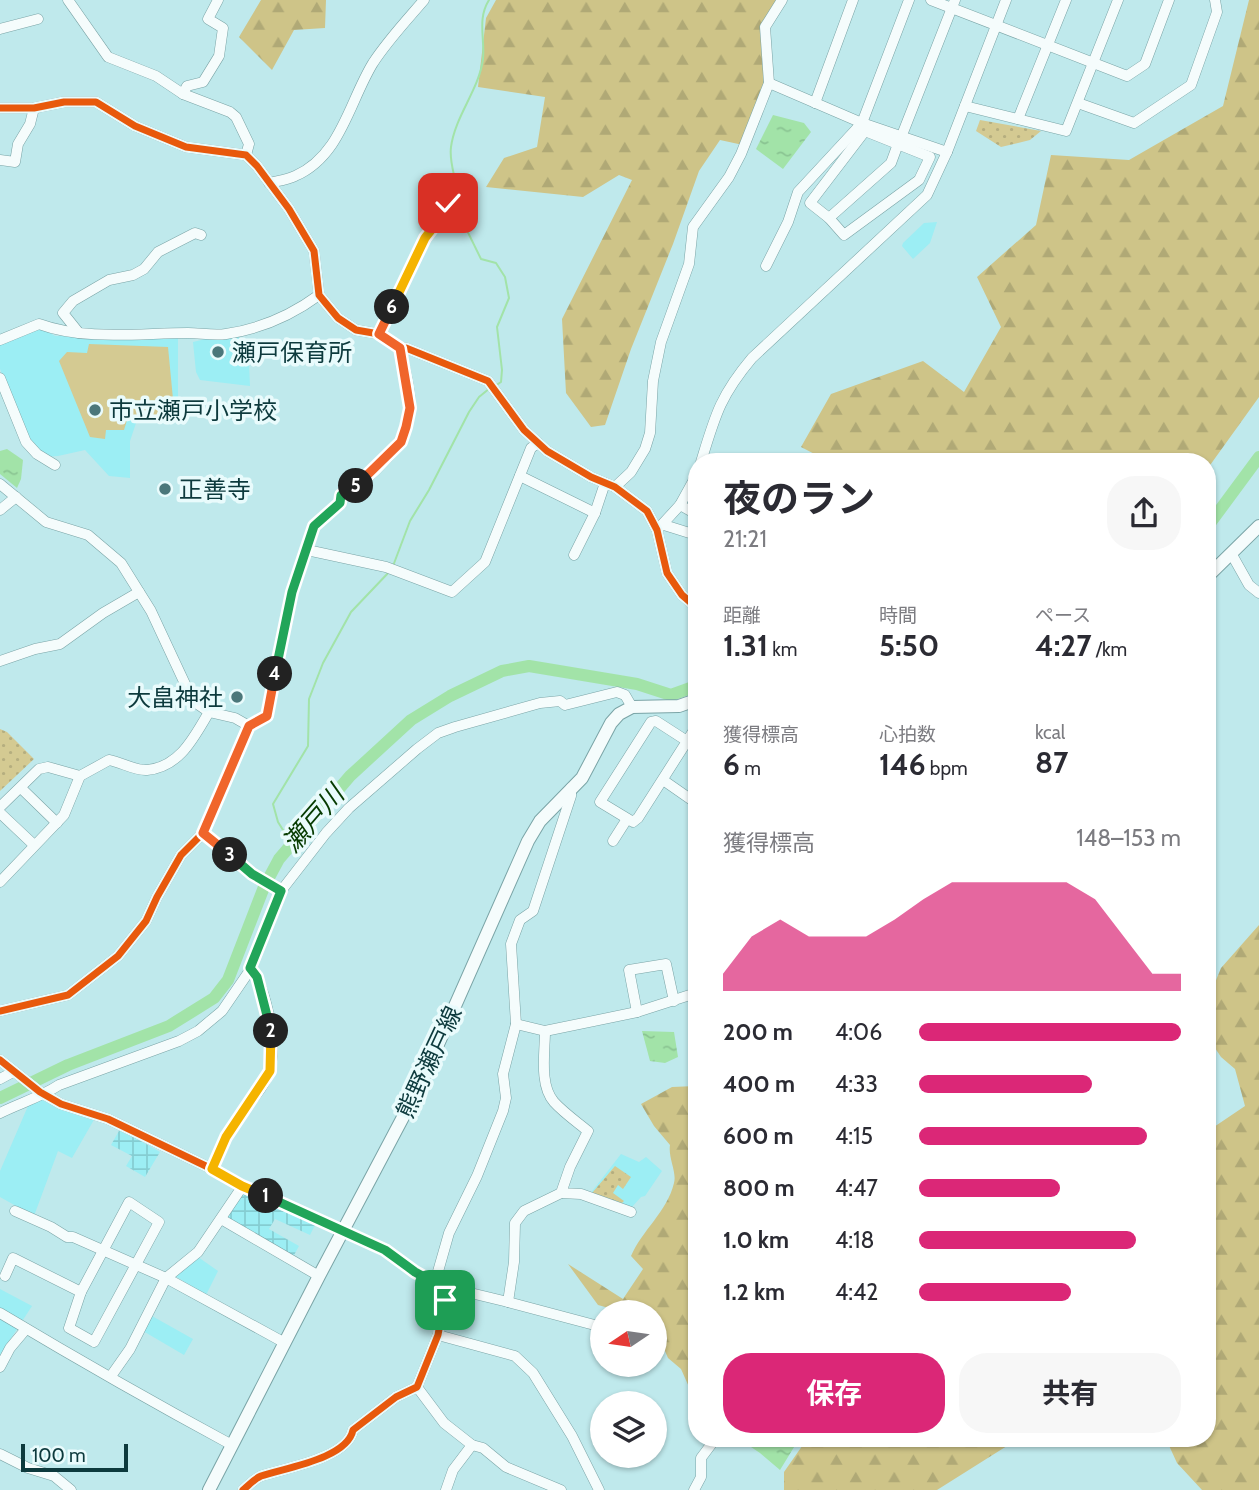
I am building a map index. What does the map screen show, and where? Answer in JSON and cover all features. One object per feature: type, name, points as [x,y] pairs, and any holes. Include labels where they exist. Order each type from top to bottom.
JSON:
[{"type":"main road","points":[[1216,568],[1259,526]]},
{"type":"main road","points":[[632,707],[688,704]]},
{"type":"main road","name":"熊野瀬戸線","points":[[209,1490],[420,1085],[528,841],[540,821],[582,778],[611,723],[619,714],[632,707]]},
{"type":"street","points":[[68,0],[108,57],[156,76],[183,94],[230,112],[236,117],[249,144],[246,155]]},
{"type":"street","points":[[183,94],[187,86],[203,82],[219,57],[223,28],[208,19],[218,0]]},
{"type":"street","points":[[269,183],[295,176],[313,165],[328,150],[384,46],[424,0]]},
{"type":"street","points":[[574,555],[610,485],[631,472],[645,449],[650,433],[655,368],[661,342],[689,264],[693,227],[729,177],[769,83],[765,27],[782,0]]},
{"type":"street","points":[[814,103],[853,0]]},
{"type":"street","points":[[900,139],[929,157],[919,180],[844,235],[810,202],[864,126],[909,0]]},
{"type":"street","points":[[931,0],[954,4],[997,25],[1127,76],[1144,64],[1170,0]]},
{"type":"street","points":[[704,453],[716,412],[734,379],[752,358],[927,195],[947,152],[1006,0]]},
{"type":"street","points":[[1018,119],[1066,0]]},
{"type":"street","points":[[965,106],[1066,131],[1118,0]]},
{"type":"street","points":[[1078,103],[1134,122],[1191,85],[1217,12],[1215,0]]},
{"type":"street","points":[[829,218],[891,163],[954,4]]},
{"type":"street","points":[[0,29],[38,19]]},
{"type":"street","points":[[769,83],[864,126],[947,152]]},
{"type":"street","points":[[0,108],[34,108],[64,102],[96,102],[135,126],[186,147],[246,155],[289,209],[314,251],[319,295],[338,318],[356,330],[379,334],[400,348],[463,370],[493,386],[509,411],[538,443],[569,464],[610,485],[647,511],[661,528],[667,573],[681,595],[688,601]]},
{"type":"street","points":[[0,160],[15,162],[18,144],[30,124],[34,108]]},
{"type":"street","points":[[766,266],[788,222],[798,192],[864,126]]},
{"type":"street","points":[[379,334],[425,238],[442,216],[454,193]]},
{"type":"street","points":[[80,333],[63,313],[73,301],[109,280],[133,275],[144,269],[158,252],[172,244],[195,233],[201,235]]},
{"type":"street","points":[[0,340],[39,324],[80,333],[224,335],[297,310],[319,295]]},
{"type":"street","points":[[0,1011],[68,995],[118,956],[146,921],[181,855],[203,833],[249,726],[267,716],[292,592],[314,526],[340,503],[341,495],[353,488],[401,442],[410,408],[400,348]]},
{"type":"street","points":[[0,378],[26,442],[37,454],[55,465]]},
{"type":"street","points":[[307,550],[386,567],[452,592],[485,562],[531,448],[538,443]]},
{"type":"street","points":[[520,476],[595,513]]},
{"type":"street","points":[[0,484],[46,522],[88,535],[121,562],[151,611],[193,701],[209,712],[235,718],[249,726]]},
{"type":"street","points":[[661,528],[688,490]]},
{"type":"street","points":[[0,510],[16,497]]},
{"type":"street","points":[[680,505],[688,510]]},
{"type":"street","points":[[661,528],[688,533]]},
{"type":"street","points":[[1231,553],[1250,585],[1259,593]]},
{"type":"street","points":[[0,661],[60,644],[103,613],[139,592]]},
{"type":"street","points":[[0,1112],[59,1085],[179,1041],[198,1031],[222,1011],[237,992],[250,968],[280,890],[349,808],[438,733],[540,703],[560,701],[565,705],[617,692],[625,695],[632,707]]},
{"type":"street","points":[[0,881],[57,823],[71,800],[80,776],[109,760],[146,771],[162,765],[183,753],[209,712]]},
{"type":"street","points":[[656,721],[687,741],[633,822],[600,802],[651,722],[656,721]]},
{"type":"street","points":[[0,807],[39,769],[48,767],[80,776]]},
{"type":"street","points":[[663,780],[688,797]]},
{"type":"street","points":[[435,1282],[449,1233],[477,1176],[503,1111],[506,1098],[503,1074],[516,1024],[511,944],[520,920],[533,911],[571,796],[571,788]]},
{"type":"street","points":[[23,790],[57,823]]},
{"type":"street","points":[[0,813],[34,845]]},
{"type":"street","points":[[613,841],[627,819]]},
{"type":"street","points":[[203,833],[255,875],[280,890]]},
{"type":"street","points":[[637,1012],[629,970],[666,964],[674,1001]]},
{"type":"street","points":[[212,1169],[226,1137],[270,1071],[270,1022],[257,977],[250,968]]},
{"type":"street","points":[[516,1024],[545,1031],[637,1012],[688,996]]},
{"type":"street","points":[[545,1031],[545,1081],[549,1093],[553,1100],[588,1131],[570,1167],[561,1193]]},
{"type":"street","points":[[0,1059],[42,1094],[61,1104],[108,1119],[242,1186],[385,1250],[415,1272],[446,1289],[590,1323]]},
{"type":"street","points":[[0,1079],[15,1073]]},
{"type":"street","points":[[111,1376],[130,1349],[166,1278],[198,1252],[242,1186]]},
{"type":"street","points":[[508,1302],[514,1262],[515,1223],[524,1211],[561,1193],[580,1194],[631,1212]]},
{"type":"street","points":[[129,1202],[159,1222],[136,1264],[94,1342],[69,1328],[81,1292],[129,1202]]},
{"type":"street","points":[[15,1212],[166,1278],[285,1343]]},
{"type":"street","points":[[221,1219],[319,1276]]},
{"type":"street","points":[[5,1276],[13,1258],[81,1292]]},
{"type":"street","points":[[243,1490],[259,1477],[332,1454],[364,1422],[396,1397],[417,1387],[438,1335],[446,1289]]},
{"type":"street","points":[[0,1313],[62,1351],[111,1376],[149,1401],[232,1445]]},
{"type":"street","points":[[0,1367],[10,1348],[26,1329]]},
{"type":"street","points":[[438,1335],[515,1356],[533,1373],[572,1436],[599,1490]]},
{"type":"street","points":[[417,1387],[444,1423],[472,1445],[483,1448],[506,1467],[561,1490]]},
{"type":"street","points":[[446,1490],[453,1470],[472,1445]]},
{"type":"street","points":[[695,1490],[701,1477],[701,1458],[709,1447]]},
{"type":"street","points":[[0,1454],[28,1468],[54,1476],[71,1490]]},
{"type":"shaded area","points":[[980,120],[1041,131],[1030,140],[1001,147],[976,131]]},
{"type":"shaded area","points":[[937,222],[930,243],[913,259],[902,246],[903,243],[924,223]]},
{"type":"shaded area","name":"市立瀬戸小学校","points":[[41,327],[55,336],[178,338],[178,402],[170,419],[136,423],[130,441],[130,478],[109,476],[85,450],[42,457],[29,442],[0,369],[0,344]]},
{"type":"shaded area","name":"瀬戸保育所","points":[[238,331],[244,363],[249,362],[250,386],[200,380],[196,372],[193,342]]},
{"type":"shaded area","points":[[89,344],[168,347],[173,399],[162,415],[128,417],[124,430],[106,430],[105,439],[90,437],[59,361],[67,352],[87,353]]},
{"type":"shaded area","points":[[0,729],[7,732],[34,759],[0,791]]},
{"type":"shaded area","points":[[38,1099],[82,1111],[95,1118],[72,1158],[58,1151],[34,1216],[0,1197],[0,1171],[28,1106]]},
{"type":"shaded area","points":[[120,1129],[160,1152],[145,1177],[126,1166],[132,1156],[111,1145]]},
{"type":"shaded area","points":[[621,1154],[639,1162],[646,1157],[662,1171],[645,1196],[632,1207],[590,1194]]},
{"type":"shaded area","points":[[615,1166],[631,1177],[623,1189],[618,1185],[613,1193],[624,1201],[622,1203],[592,1193]]},
{"type":"shaded area","points":[[239,1192],[315,1225],[310,1235],[275,1219],[269,1229],[299,1246],[293,1257],[225,1217]]},
{"type":"shaded area","points":[[198,1257],[218,1271],[206,1295],[175,1276]]},
{"type":"shaded area","points":[[0,1289],[32,1306],[0,1355]]},
{"type":"shaded area","points":[[152,1316],[193,1339],[184,1355],[143,1331]]},
{"type":"green space","points":[[261,0],[326,0],[325,28],[294,30],[272,70],[239,37]]},
{"type":"green space","points":[[496,0],[781,0],[763,34],[766,95],[743,145],[720,140],[699,171],[605,425],[591,427],[566,393],[562,319],[632,180],[619,175],[583,197],[486,187],[504,158],[537,147],[545,97],[478,87],[486,18]]},
{"type":"green space","points":[[1249,0],[1259,0],[1259,397],[1216,457],[1216,453],[813,453],[801,447],[831,394],[923,361],[964,392],[1001,327],[977,277],[1036,225],[1051,155],[1129,160],[1223,106]]},
{"type":"green space","points":[[1259,925],[1259,1490],[1202,1490],[1177,1463],[1170,1447],[1216,1447],[1216,1126],[1245,1106],[1235,1069],[1216,1050],[1216,980],[1221,968]]},
{"type":"green space","points":[[688,1086],[688,1385],[681,1369],[667,1356],[667,1300],[594,1300],[568,1264],[623,1299],[643,1269],[631,1256],[666,1203],[675,1179],[670,1145],[641,1104],[672,1087]]},
{"type":"green space","points":[[801,1447],[1005,1447],[937,1490],[784,1490],[784,1472]]},
{"type":"water","points":[[773,115],[804,123],[811,132],[783,169],[756,149]]},
{"type":"water","points":[[7,449],[23,460],[17,488],[0,474],[0,451]]},
{"type":"water","points":[[642,1031],[674,1032],[678,1057],[665,1063],[650,1061]]},
{"type":"water","points":[[751,1447],[794,1447],[780,1470]]},
{"type":"waterway","points":[[457,190],[451,163],[451,147],[457,125],[481,70],[482,21],[489,0]]},
{"type":"waterway","points":[[456,199],[455,206],[481,259],[496,263],[505,277],[509,298],[497,327],[502,370],[501,382],[495,386]]},
{"type":"waterway","points":[[393,566],[410,521],[469,412],[479,397],[490,388]]},
{"type":"waterway","name":"瀬戸川","points":[[1216,515],[1259,457]]},
{"type":"waterway","points":[[296,838],[288,838],[278,822],[273,804],[308,746],[309,699],[323,663],[351,612],[390,571]]},
{"type":"waterway","name":"瀬戸川","points":[[0,1098],[68,1065],[169,1026],[214,998],[228,980],[264,887],[279,859],[350,776],[411,720],[450,696],[502,671],[529,666],[637,684],[671,695],[688,689]]},
{"type":"cycle path","points":[[0,108],[34,108],[64,102],[96,102],[135,126],[186,147],[246,155],[289,209],[314,251],[319,295],[338,318],[356,330],[379,334],[400,348],[406,348],[488,381],[524,430],[547,451],[591,477],[615,487],[647,511],[657,530],[667,573],[688,600]]},
{"type":"cycle path","points":[[0,1011],[68,995],[118,956],[146,921],[181,855],[203,833],[249,726],[267,716],[292,592],[314,526],[339,503],[341,495],[376,470],[396,447],[403,434],[408,421],[410,401],[400,348]]},
{"type":"cycle path","points":[[0,1060],[40,1092],[61,1104],[108,1119],[212,1169],[242,1187],[270,1197],[385,1250],[415,1272],[446,1289],[438,1335],[417,1387],[396,1397],[353,1430],[348,1440],[339,1448],[313,1461],[261,1476],[243,1490]]},
{"type":"place","name":"瀬戸保育所","points":[[218,352]]},
{"type":"place","name":"市立瀬戸小学校","points":[[95,410]]},
{"type":"place","name":"正善寺","points":[[165,489]]},
{"type":"place","name":"大畠神社","points":[[237,697]]},
{"type":"route","points":[[445,1300],[446,1289],[415,1272],[385,1250],[242,1186],[212,1169],[226,1137],[270,1071],[270,1022],[257,977],[250,968],[281,891],[252,874],[203,833],[249,726],[267,716],[292,592],[314,526],[340,503],[341,495],[353,488],[401,442],[410,408],[400,348],[379,334],[425,238],[442,216],[448,203]]}]
